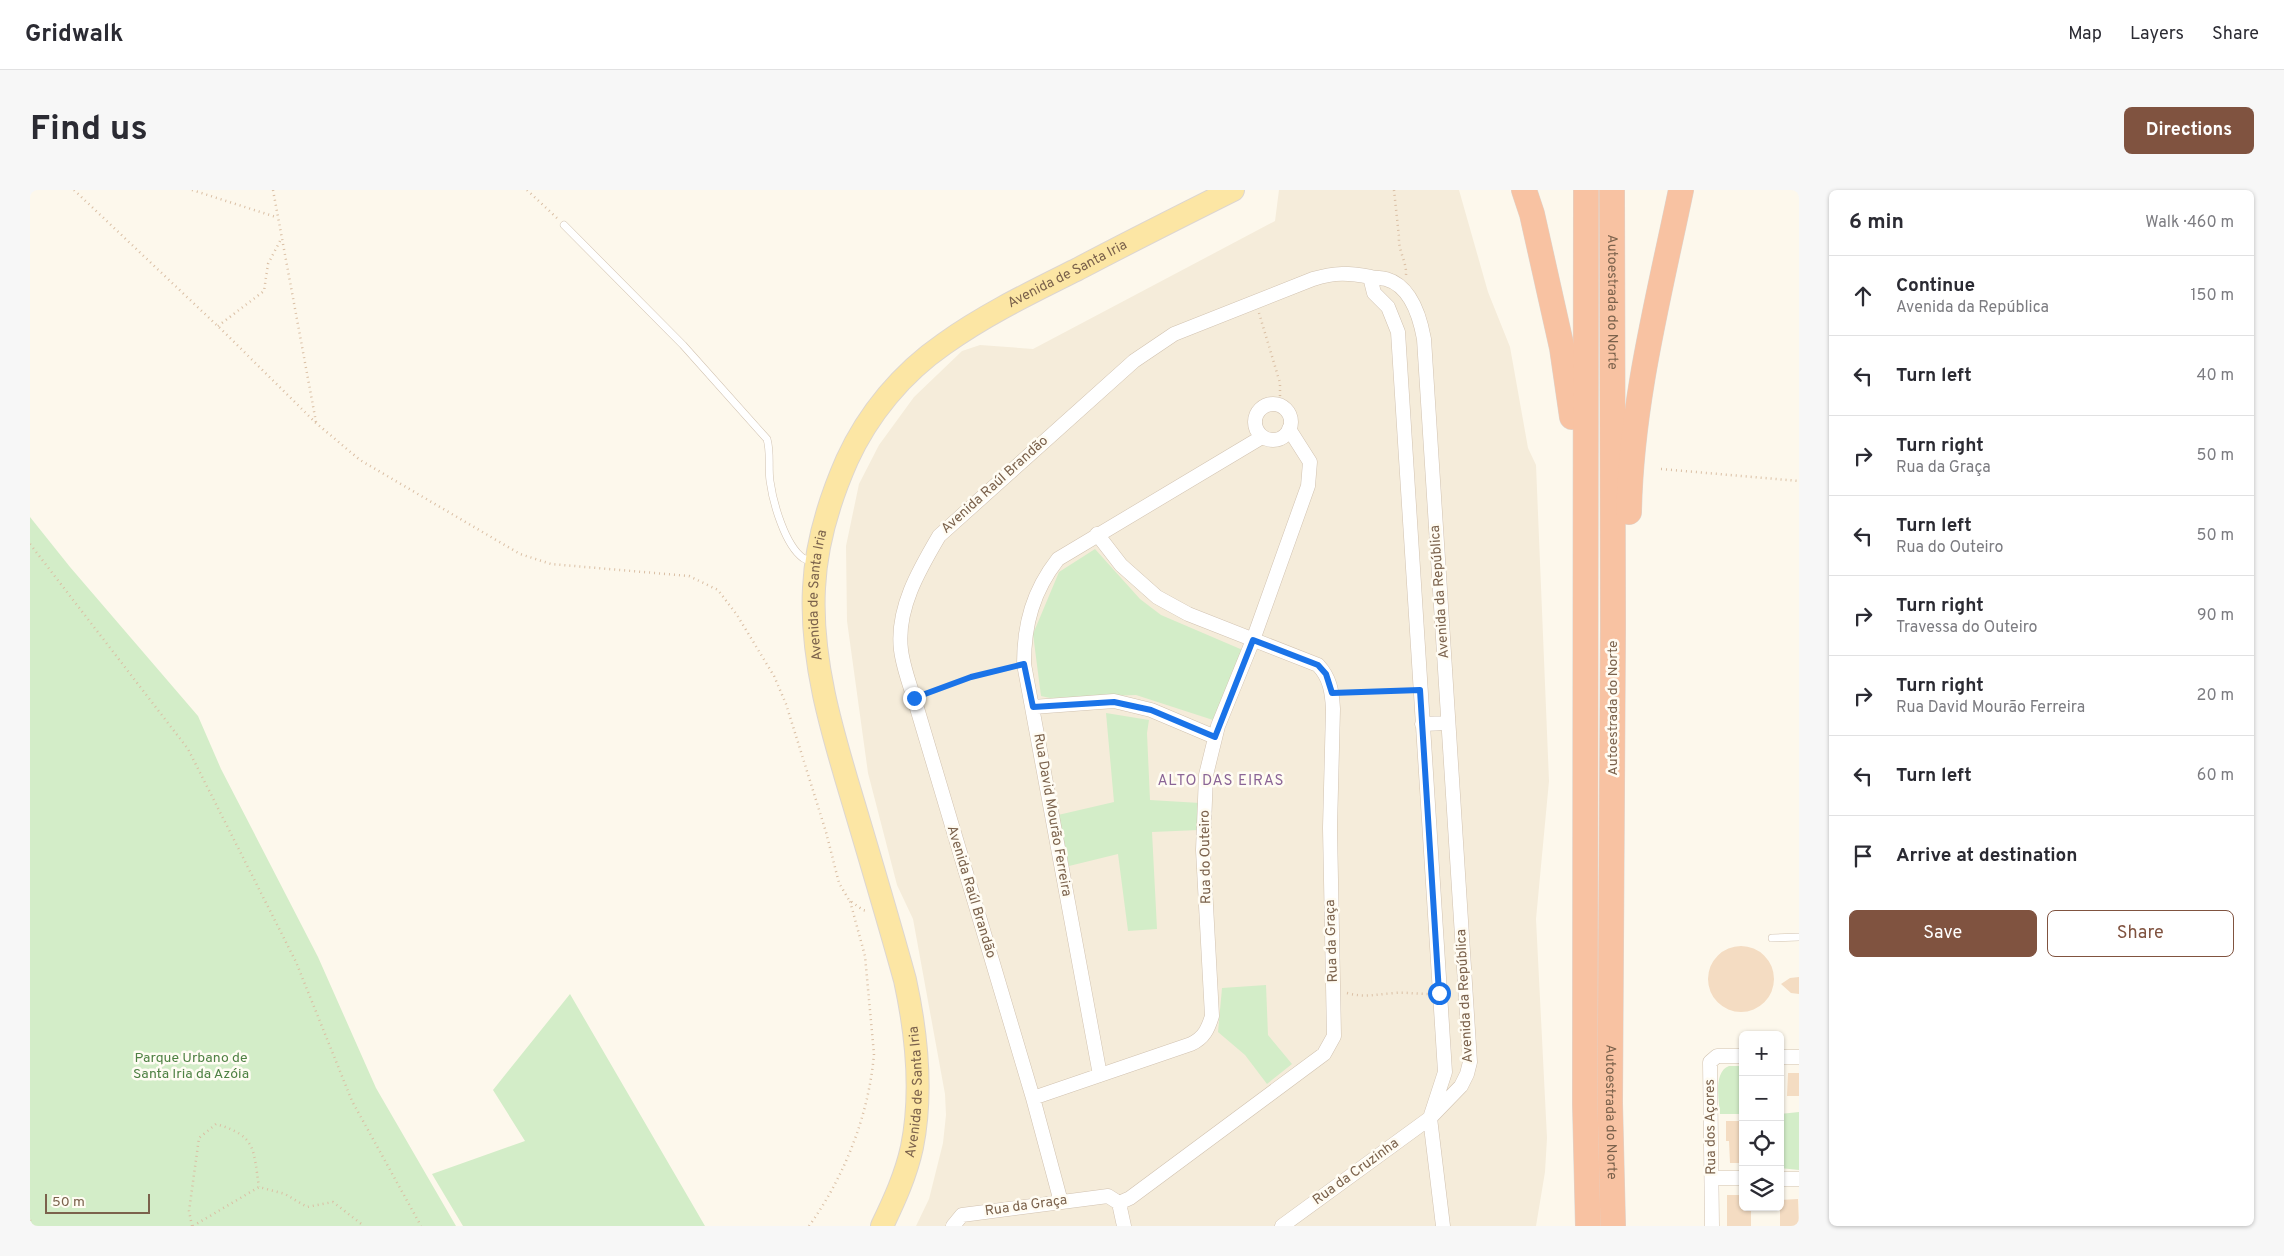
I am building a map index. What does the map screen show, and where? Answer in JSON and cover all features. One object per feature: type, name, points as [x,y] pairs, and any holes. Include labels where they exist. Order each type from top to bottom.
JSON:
[{"type":"highway","points":[[1524,190],[1532,214],[1570,391],[1575,482],[1585,553]]},
{"type":"highway","name":"Autoestrada do Norte","points":[[1586,190],[1585,1104],[1588,1226]]},
{"type":"highway","name":"Autoestrada do Norte","points":[[1612,190],[1613,627],[1610,1103],[1613,1226]]},
{"type":"highway","points":[[1613,627],[1628,580],[1630,486],[1638,407],[1681,190]]},
{"type":"main road","name":"Avenida de Santa Iria","points":[[882,1226],[900,1189],[912,1148],[918,1103],[918,1063],[913,1017],[905,980],[832,733],[823,688],[813,621],[814,587],[820,539],[828,508],[853,448],[877,408],[906,375],[942,345],[978,322],[1233,190]]},
{"type":"street","name":"Avenida Raúl Brandão","points":[[1061,1202],[1033,1098],[901,650],[903,611],[920,567],[939,536],[1134,361],[1174,334],[1330,274],[1354,273],[1370,277]]},
{"type":"street","points":[[1370,277],[1388,280],[1400,288]]},
{"type":"street","name":"Avenida da República","points":[[1370,277],[1374,292],[1388,308],[1398,332],[1445,1072],[1430,1118]]},
{"type":"street","name":"Avenida da República","points":[[1400,288],[1420,316],[1424,339],[1470,1062],[1461,1086],[1430,1118]]},
{"type":"street","points":[[1268,405],[1280,406],[1285,409],[1290,418],[1289,429],[1280,438],[1274,440],[1262,437],[1256,428],[1255,422],[1258,412],[1268,405]]},
{"type":"street","name":"Rua do Outeiro","points":[[1033,1098],[1191,1044],[1201,1039],[1209,1027],[1212,1016],[1203,850],[1206,775],[1215,737],[1253,640],[1308,486],[1310,462],[1289,429]]},
{"type":"street","name":"Rua David Mourão Ferreira","points":[[1100,1075],[1024,664],[1026,624],[1042,579],[1058,559],[1262,437]]},
{"type":"street","name":"Rua da Graça","points":[[953,1225],[962,1215],[1108,1196],[1119,1203],[1130,1198],[1324,1054],[1334,1036],[1330,828],[1332,693],[1326,674],[1318,665],[1188,614],[1157,597],[1121,565],[1097,534]]},
{"type":"street","points":[[1033,707],[1114,702],[1151,710],[1215,737]]},
{"type":"street","points":[[1422,724],[1448,723]]},
{"type":"street","name":"Rua dos Açores","points":[[1712,1226],[1710,1062],[1717,1056],[1739,1056]]},
{"type":"street","points":[[1784,1057],[1799,1057]]},
{"type":"street","points":[[1430,1118],[1443,1226]]},
{"type":"street","name":"Rua da Cruzinha","points":[[1282,1226],[1430,1118]]},
{"type":"street","points":[[1712,1178],[1739,1178]]},
{"type":"street","points":[[1784,1179],[1799,1179]]},
{"type":"street","points":[[1119,1203],[1124,1226]]},
{"type":"lane","points":[[564,225],[683,344],[767,439],[770,481],[782,527],[795,549],[804,559],[817,562]]},
{"type":"lane","points":[[1772,938],[1799,937]]},
{"type":"path","points":[[74,190],[316,422],[360,460],[520,554],[551,564],[689,576],[718,590],[737,614],[774,676],[786,704],[840,883],[850,900],[867,970],[874,1054],[865,1107],[849,1152],[831,1190],[809,1226]]},
{"type":"path","points":[[192,190],[277,217]]},
{"type":"path","points":[[273,190],[316,422]]},
{"type":"path","points":[[527,190],[564,225]]},
{"type":"path","points":[[1394,190],[1399,237],[1398,244],[1400,256],[1406,267],[1405,280],[1400,288]]},
{"type":"path","points":[[218,326],[264,290],[268,264],[281,239]]},
{"type":"path","points":[[1255,302],[1280,383],[1280,406]]},
{"type":"path","points":[[1661,469],[1799,481]]},
{"type":"path","points":[[30,544],[188,750],[296,962],[352,1101],[421,1226]]},
{"type":"path","points":[[914,698],[971,677],[1024,664]]},
{"type":"path","points":[[1332,693],[1420,690]]},
{"type":"path","points":[[850,900],[863,910],[886,912]]},
{"type":"path","points":[[1334,990],[1356,996],[1375,996],[1396,992],[1439,993]]},
{"type":"path","points":[[259,1187],[253,1148],[237,1130],[216,1124],[199,1138],[189,1211],[192,1226],[259,1187],[285,1194],[307,1207],[333,1202],[364,1226]]},
{"type":"path","points":[[30,1220],[32,1226]]},
{"type":"shaded area","points":[[1279,190],[1459,190],[1488,292],[1510,347],[1528,448],[1536,465],[1549,781],[1536,919],[1547,1138],[1545,1172],[1536,1226],[916,1226],[929,1199],[943,1143],[946,1115],[945,1094],[913,919],[897,885],[868,773],[847,621],[846,546],[859,484],[879,445],[914,397],[962,351],[980,345],[1033,349],[1275,221]]},
{"type":"green space","name":"Parque Urbano de Santa Iria da Azóia","points":[[30,517],[70,567],[198,716],[221,769],[318,957],[376,1088],[456,1226],[30,1226]]},
{"type":"green space","points":[[1095,549],[1140,599],[1161,615],[1245,651],[1213,720],[1136,695],[1050,698],[1041,696],[1033,634],[1059,572]]},
{"type":"green space","points":[[1106,713],[1149,720],[1147,733],[1150,800],[1200,803],[1199,830],[1152,832],[1157,929],[1128,931],[1118,854],[1069,866],[1058,815],[1114,802]]},
{"type":"green space","points":[[1266,985],[1268,1035],[1292,1064],[1267,1084],[1245,1055],[1218,1032],[1222,988]]},
{"type":"green space","points":[[570,994],[705,1226],[463,1226],[432,1174],[525,1141],[493,1090]]},
{"type":"green space","points":[[1729,1066],[1739,1066],[1739,1114],[1720,1114],[1718,1087],[1724,1069]]},
{"type":"green space","points":[[1799,1112],[1799,1170],[1784,1168],[1784,1114]]},
{"type":"building","points":[[1747,946],[1765,955],[1772,966],[1774,979],[1772,992],[1765,1003],[1754,1010],[1735,1012],[1717,1003],[1710,992],[1708,973],[1717,955],[1728,948]]},
{"type":"building","points":[[1799,977],[1799,994],[1791,993],[1781,984],[1790,978]]},
{"type":"building","points":[[1788,1073],[1799,1073],[1799,1096],[1787,1096]]},
{"type":"building","points":[[1726,1121],[1739,1121],[1739,1163],[1730,1163],[1729,1141],[1726,1141]]},
{"type":"building","points":[[1727,1195],[1739,1195],[1739,1211],[1751,1211],[1751,1226],[1727,1226]]},
{"type":"building","points":[[1798,1199],[1799,1226],[1780,1226],[1780,1211],[1784,1211],[1784,1200]]},
{"type":"district","name":"ALTO DAS EIRAS","points":[[1221,781]]},
{"type":"route","points":[[914,698],[971,677],[1024,664],[1033,707],[1114,702],[1151,710],[1196,727],[1215,737],[1253,640],[1318,665],[1326,674],[1332,693],[1420,690],[1439,993]]}]
